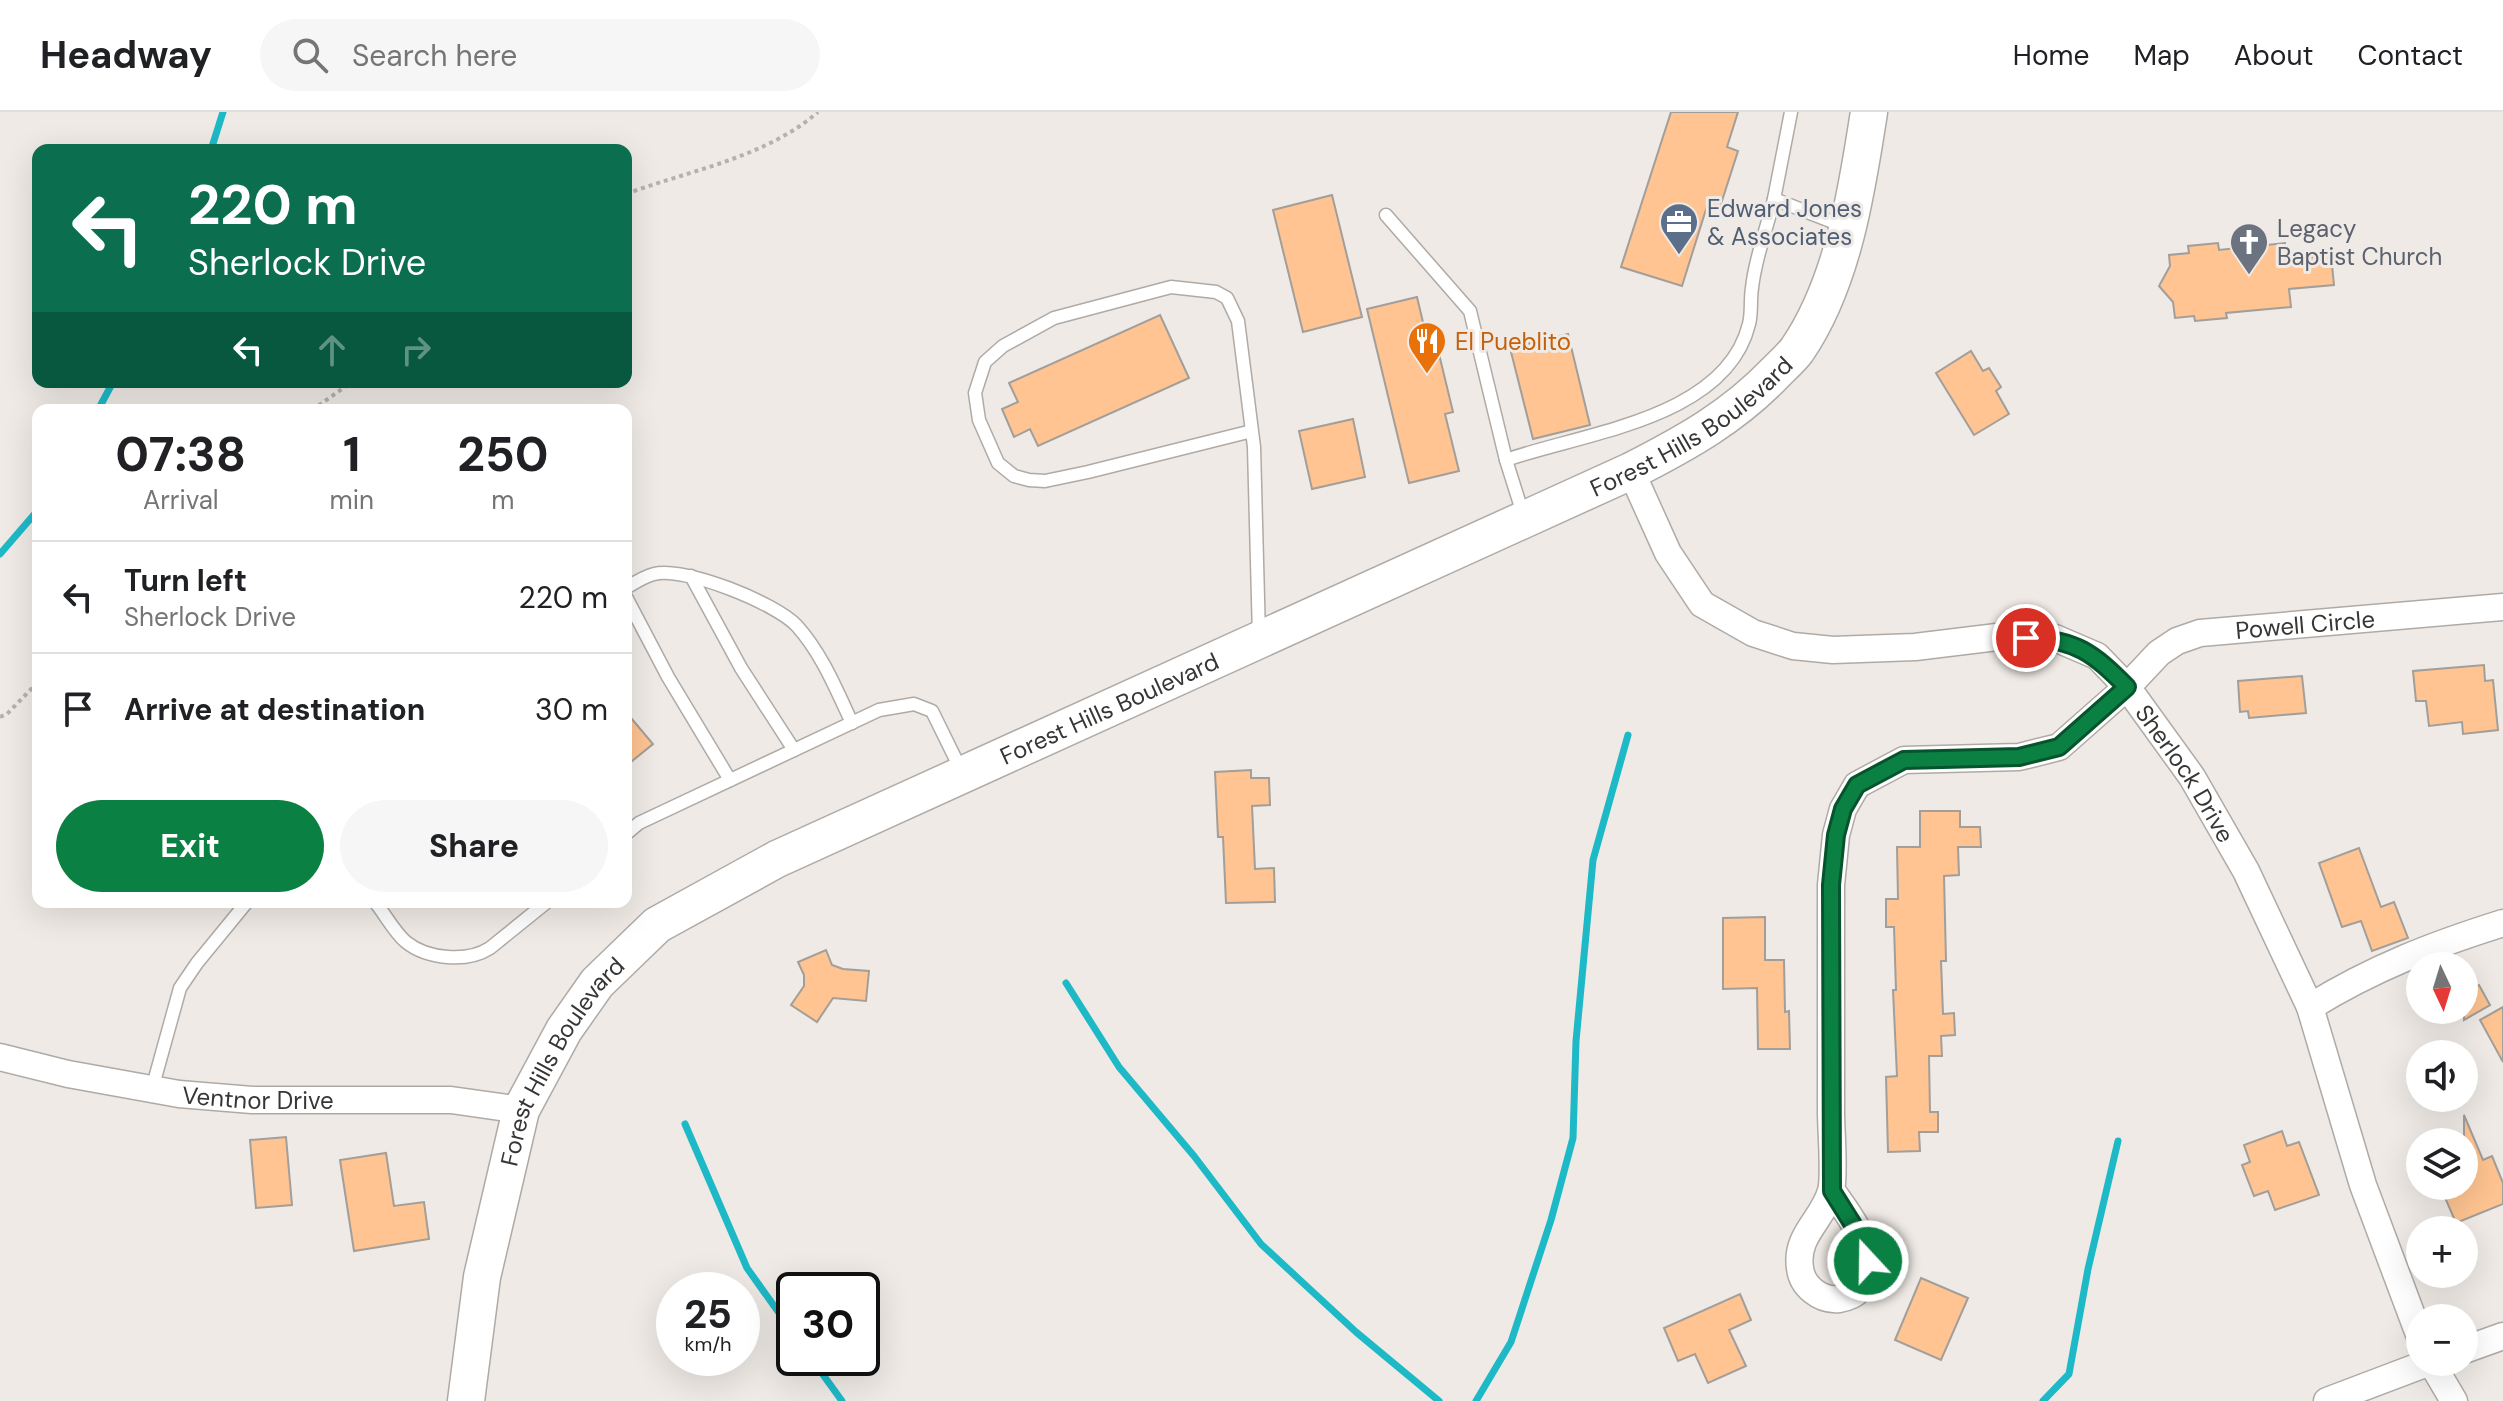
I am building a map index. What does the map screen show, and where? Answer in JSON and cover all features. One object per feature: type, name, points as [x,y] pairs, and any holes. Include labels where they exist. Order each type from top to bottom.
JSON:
[{"type":"main road","name":"Forest Hills Boulevard","points":[[466,1401],[482,1277],[521,1110],[564,1030],[597,983],[657,925],[777,859],[1525,520],[1683,445],[1748,401],[1796,351],[1828,293],[1857,187],[1869,112]]},
{"type":"street","name":"Sherlock Drive","points":[[1631,471],[1668,553],[1702,604],[1753,633],[1793,646],[1833,650],[1915,647],[1997,637],[2055,638],[2097,656],[2127,687],[2192,777],[2246,871],[2310,1007],[2363,1185],[2408,1304]]},
{"type":"street","name":"Powell Circle","points":[[1832,1191],[1831,885],[1836,835],[1843,809],[1857,785],[1904,760],[2019,757],[2059,747],[2127,687],[2159,653],[2177,641],[2200,633],[2503,607]]},
{"type":"street","points":[[2310,1007],[2366,975],[2434,945],[2503,923]]},
{"type":"street","name":"Ventnor Drive","points":[[0,1057],[68,1074],[179,1094],[252,1100],[451,1100],[521,1110]]},
{"type":"street","points":[[2478,1345],[2503,1336]]},
{"type":"street","points":[[2327,1401],[2406,1371]]},
{"type":"street","points":[[2439,1376],[2454,1401]]},
{"type":"lane","points":[[1506,460],[1619,429],[1688,399],[1733,363],[1750,324],[1752,286],[1774,199],[1791,112]]},
{"type":"lane","points":[[1774,199],[1846,227]]},
{"type":"lane","points":[[1386,215],[1470,311],[1506,460],[1525,520]]},
{"type":"lane","points":[[1252,431],[1088,472],[1045,481],[1029,480],[1014,476],[998,463],[979,420],[975,393],[985,362],[1003,346],[1054,318],[1171,287],[1216,292],[1227,298],[1238,321],[1252,431],[1259,640]]},
{"type":"lane","points":[[632,585],[654,573],[691,576],[767,604],[795,624],[822,660],[852,723]]},
{"type":"lane","points":[[691,576],[741,668],[794,750]]},
{"type":"lane","points":[[632,608],[668,677],[730,780]]},
{"type":"lane","points":[[632,829],[879,710],[902,704],[914,704],[932,711],[964,774]]},
{"type":"lane","points":[[152,1089],[180,988],[242,908]]},
{"type":"lane","points":[[380,908],[406,942],[439,956],[469,956],[490,948],[540,908]]},
{"type":"path","points":[[632,192],[747,153],[797,130],[818,112]]},
{"type":"path","points":[[321,404],[343,388]]},
{"type":"path","points":[[0,717],[7,714],[32,688]]},
{"type":"building","points":[[1671,112],[1738,112],[1727,147],[1738,151],[1720,207],[1708,203],[1682,286],[1621,267]]},
{"type":"building","points":[[1332,195],[1362,317],[1303,332],[1273,210]]},
{"type":"building","name":"Legacy Baptist Church","points":[[2218,243],[2219,250],[2285,243],[2286,260],[2331,255],[2334,285],[2289,289],[2291,307],[2226,313],[2227,318],[2195,321],[2194,316],[2175,318],[2173,302],[2159,286],[2170,266],[2169,255],[2189,253],[2188,246]]},
{"type":"building","points":[[1417,297],[1431,356],[1439,354],[1453,412],[1445,414],[1459,471],[1409,483],[1367,309]]},
{"type":"building","points":[[1160,315],[1189,378],[1038,446],[1030,429],[1014,437],[1002,409],[1018,402],[1009,383]]},
{"type":"building","points":[[1568,334],[1590,425],[1533,439],[1510,348]]},
{"type":"building","points":[[1971,351],[1983,371],[1989,368],[2001,387],[1996,391],[2009,414],[1974,435],[1936,373]]},
{"type":"building","points":[[1353,419],[1365,477],[1312,489],[1299,431]]},
{"type":"building","points":[[2484,665],[2485,681],[2493,680],[2498,730],[2463,734],[2462,722],[2429,726],[2426,701],[2416,701],[2413,671]]},
{"type":"building","points":[[2302,676],[2306,713],[2249,718],[2248,711],[2240,712],[2238,681]]},
{"type":"building","points":[[632,719],[653,744],[632,761]]},
{"type":"building","points":[[1251,770],[1251,778],[1269,778],[1270,805],[1252,806],[1255,869],[1274,868],[1275,902],[1226,903],[1223,837],[1218,837],[1215,772]]},
{"type":"building","points":[[1920,811],[1960,811],[1960,827],[1980,827],[1981,847],[1958,847],[1959,875],[1944,876],[1946,961],[1941,961],[1943,1014],[1954,1013],[1955,1035],[1941,1036],[1942,1056],[1929,1056],[1930,1112],[1938,1112],[1938,1132],[1919,1132],[1920,1151],[1888,1152],[1886,1077],[1897,1076],[1894,927],[1886,927],[1886,899],[1898,899],[1897,847],[1920,847]]},
{"type":"building","points":[[2359,848],[2381,907],[2394,902],[2408,938],[2372,951],[2361,921],[2342,927],[2319,863]]},
{"type":"building","points":[[1765,917],[1765,960],[1784,960],[1785,1012],[1789,1011],[1790,1049],[1758,1049],[1757,988],[1723,989],[1723,918]]},
{"type":"building","points":[[826,950],[832,965],[869,971],[866,1001],[833,998],[817,1022],[791,1005],[804,986],[804,975],[798,962]]},
{"type":"building","points":[[2478,986],[2490,1005],[2478,1012]]},
{"type":"building","points":[[2503,1007],[2503,1062],[2480,1020]]},
{"type":"building","points":[[2282,1131],[2287,1146],[2299,1142],[2319,1195],[2275,1210],[2268,1191],[2254,1196],[2242,1165],[2250,1162],[2244,1145]]},
{"type":"building","points":[[286,1137],[292,1205],[256,1208],[250,1140]]},
{"type":"building","points":[[2478,1148],[2483,1160],[2492,1156],[2503,1183],[2503,1204],[2473,1216],[2453,1216],[2446,1200],[2478,1200]]},
{"type":"building","points":[[386,1153],[394,1206],[424,1202],[429,1239],[354,1251],[340,1160]]},
{"type":"building","points":[[1921,1278],[1968,1298],[1941,1360],[1895,1340]]},
{"type":"building","points":[[1740,1294],[1751,1320],[1729,1330],[1746,1366],[1708,1383],[1695,1354],[1678,1361],[1664,1328]]},
{"type":"waterway","points":[[213,144],[223,112]]},
{"type":"waterway","points":[[101,404],[110,388]]},
{"type":"waterway","points":[[0,554],[32,517]]},
{"type":"waterway","points":[[1476,1401],[1511,1342],[1551,1220],[1573,1138],[1576,1041],[1593,860],[1628,735]]},
{"type":"waterway","points":[[1066,983],[1119,1067],[1194,1156],[1261,1244],[1356,1332],[1439,1401]]},
{"type":"waterway","points":[[685,1124],[747,1268],[776,1309]]},
{"type":"waterway","points":[[2043,1401],[2069,1374],[2088,1269],[2118,1141]]},
{"type":"waterway","points":[[824,1376],[842,1401]]},
{"type":"place","name":"Edward Jones & Associates","points":[[1679,256]]},
{"type":"place","name":"Legacy Baptist Church","points":[[2249,276]]},
{"type":"place","name":"El Pueblito","points":[[1427,375]]},
{"type":"route","points":[[1868,1261],[1852,1219],[1832,1191],[1831,885],[1836,835],[1843,809],[1857,785],[1904,760],[2019,757],[2059,747],[2127,687],[2097,656],[2055,638],[2026,638]]}]
